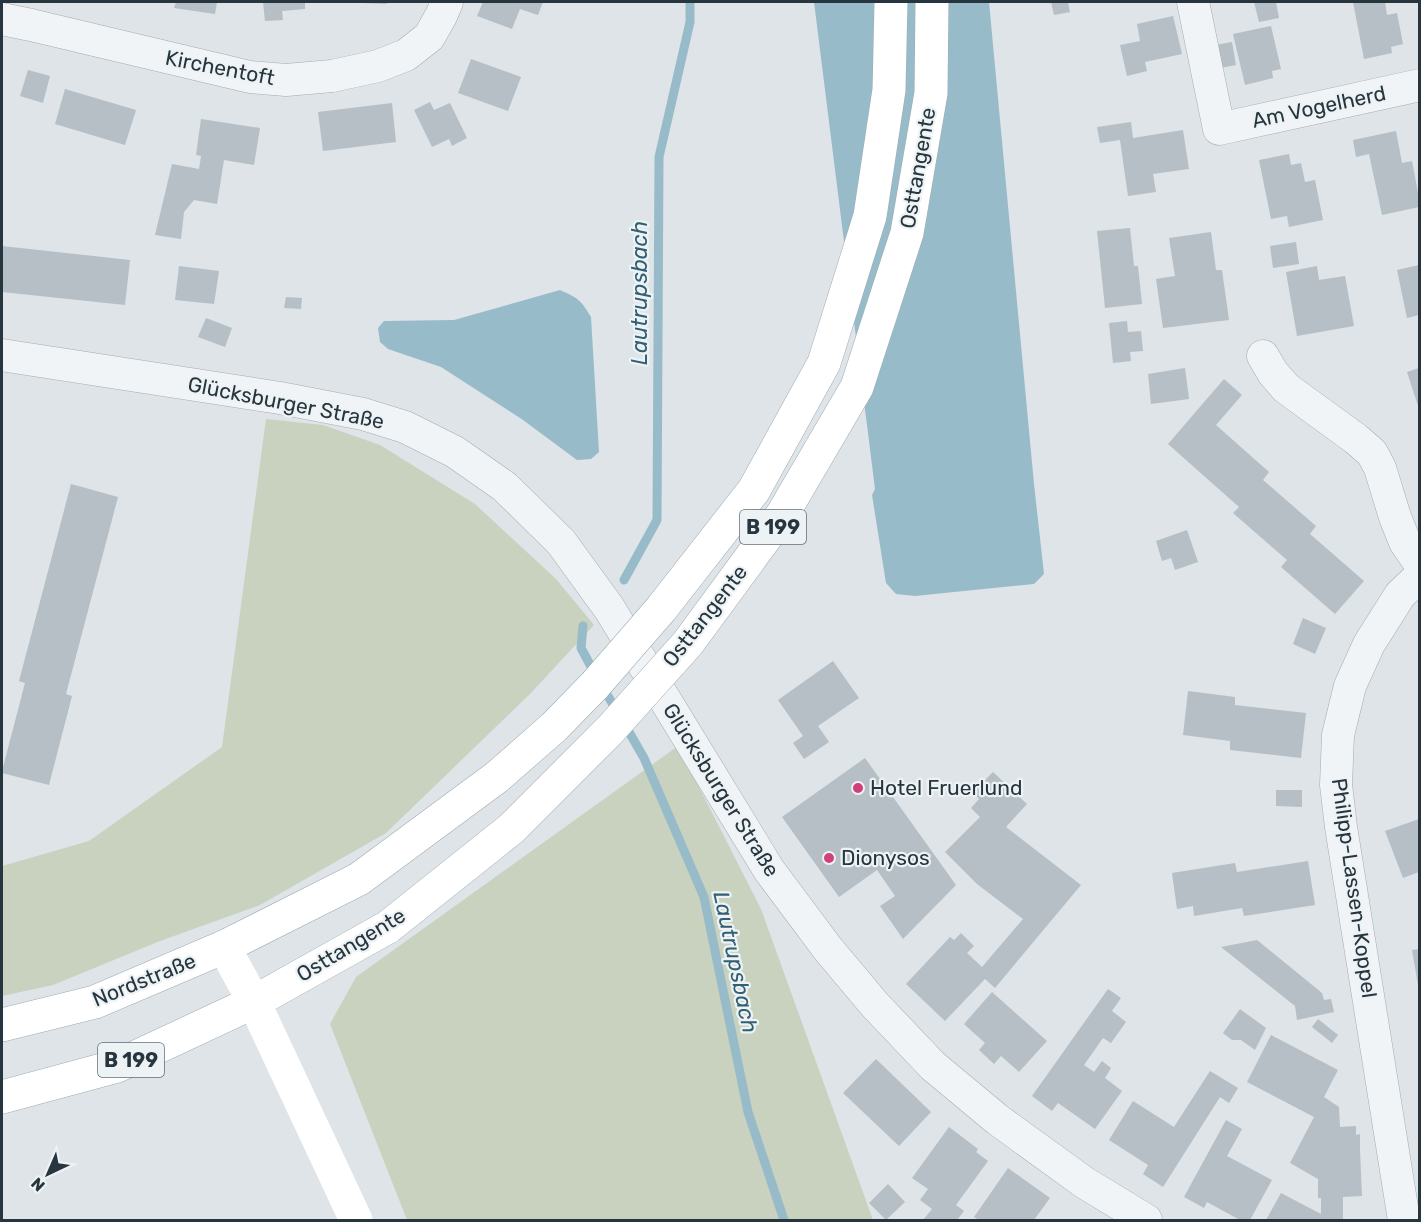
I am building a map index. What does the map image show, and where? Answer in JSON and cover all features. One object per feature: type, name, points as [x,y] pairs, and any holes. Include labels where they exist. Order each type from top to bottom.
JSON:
[{"type":"main road","name":"Osttangente","points":[[224,947],[359,879],[497,777],[554,727],[595,685],[661,609],[754,490],[824,363],[870,216],[889,90],[891,2]]},
{"type":"main road","name":"Osttangente","points":[[254,1002],[388,927],[511,829],[610,730],[688,643],[782,514],[857,387],[907,232],[931,93],[932,2]]},
{"type":"main road","points":[[224,947],[254,1002],[356,1221]]},
{"type":"main road","name":"Nordstraße","points":[[2,1025],[95,1002],[224,947]]},
{"type":"main road","name":"B 199","points":[[2,1097],[117,1066],[254,1002]]},
{"type":"street","name":"Kirchentoft","points":[[2,20],[220,71],[250,77],[286,80],[332,76],[378,66],[406,55],[429,37],[447,2]]},
{"type":"street","name":"Am Vogelherd","points":[[1194,2],[1219,129],[1419,86]]},
{"type":"street","name":"Glücksburger Straße","points":[[2,356],[280,398],[363,414],[405,427],[455,452],[505,487],[561,542],[609,608],[769,870],[828,949],[875,1005],[933,1066],[998,1120],[1085,1183],[1146,1221]]},
{"type":"street","points":[[1263,356],[1273,373],[1286,388],[1372,453],[1380,468],[1405,542],[1419,564]]},
{"type":"street","name":"Philipp-Lassen-Koppel","points":[[1404,1221],[1336,786],[1338,735],[1350,686],[1369,644],[1400,595],[1419,576]]},
{"type":"green space","points":[[266,419],[323,425],[380,445],[475,504],[556,579],[594,625],[530,694],[386,833],[260,905],[160,941],[53,985],[2,996],[2,866],[89,841],[222,747]]},
{"type":"green space","name":"Lautrupsbach","points":[[678,746],[761,909],[873,1220],[407,1220],[330,1024],[356,977]]},
{"type":"water","points":[[814,2],[989,2],[1044,574],[1034,584],[915,596],[896,594],[886,583],[872,495],[875,489]]},
{"type":"water","points":[[560,290],[578,300],[591,317],[599,452],[591,459],[577,460],[523,420],[441,367],[388,349],[380,342],[378,328],[384,321],[454,320]]},
{"type":"building","points":[[176,2],[217,2],[215,14],[174,8]]},
{"type":"building","points":[[263,2],[305,2],[305,9],[282,11],[283,20],[265,21]]},
{"type":"building","points":[[387,2],[387,4],[363,3]]},
{"type":"building","points":[[483,2],[543,2],[538,15],[520,9],[512,29],[477,16]]},
{"type":"building","points":[[1051,2],[1068,2],[1070,12],[1054,15]]},
{"type":"building","points":[[1254,2],[1276,2],[1279,18],[1259,22]]},
{"type":"building","points":[[1353,2],[1385,2],[1387,15],[1397,13],[1403,44],[1391,47],[1392,53],[1364,59]]},
{"type":"building","points":[[1173,16],[1182,54],[1145,62],[1147,71],[1127,76],[1120,45],[1140,41],[1137,24]]},
{"type":"building","points":[[1271,26],[1281,69],[1272,71],[1273,78],[1245,85],[1233,34]]},
{"type":"building","points":[[1232,42],[1236,65],[1220,68],[1216,45]]},
{"type":"building","points":[[471,59],[521,77],[508,111],[458,93]]},
{"type":"building","points":[[28,70],[50,76],[43,103],[20,96]]},
{"type":"building","points":[[65,89],[136,110],[125,145],[55,124]]},
{"type":"building","points":[[430,102],[434,110],[450,103],[467,138],[452,146],[449,139],[432,147],[414,110]]},
{"type":"building","points":[[392,103],[396,142],[323,151],[318,112]]},
{"type":"building","points":[[201,119],[260,128],[254,165],[224,160],[217,204],[194,200],[184,212],[181,239],[155,235],[172,164],[199,169],[201,156],[196,155]]},
{"type":"building","points":[[1131,122],[1133,138],[1183,130],[1189,169],[1153,174],[1156,192],[1128,196],[1120,140],[1100,143],[1097,127]]},
{"type":"building","points":[[1396,131],[1402,163],[1412,161],[1419,207],[1382,215],[1369,154],[1356,157],[1353,140]]},
{"type":"building","points":[[1289,154],[1291,165],[1301,163],[1305,182],[1315,180],[1323,220],[1289,227],[1287,216],[1271,219],[1259,160]]},
{"type":"building","points":[[1130,228],[1134,266],[1138,266],[1142,304],[1105,308],[1097,231]]},
{"type":"building","points":[[1211,232],[1216,270],[1222,270],[1229,320],[1163,328],[1156,279],[1175,276],[1169,238]]},
{"type":"building","points":[[1296,242],[1299,264],[1273,268],[1270,246]]},
{"type":"building","points":[[2,246],[130,260],[125,305],[2,292]]},
{"type":"building","points":[[1419,265],[1419,315],[1407,318],[1397,270]]},
{"type":"building","points":[[179,266],[219,271],[214,304],[175,300]]},
{"type":"building","points":[[1317,266],[1319,280],[1345,276],[1354,326],[1297,336],[1286,272]]},
{"type":"building","points":[[286,297],[302,298],[301,309],[284,308]]},
{"type":"building","points":[[206,318],[232,328],[225,347],[198,337]]},
{"type":"building","points":[[1127,321],[1128,332],[1141,331],[1143,351],[1130,352],[1131,361],[1113,363],[1109,323]]},
{"type":"building","points":[[1185,368],[1189,399],[1151,404],[1148,374]]},
{"type":"building","points":[[1419,368],[1419,409],[1407,372]]},
{"type":"building","points":[[1224,379],[1242,395],[1216,425],[1269,472],[1263,480],[1316,526],[1310,534],[1364,581],[1335,614],[1281,567],[1287,560],[1233,513],[1239,507],[1168,444]]},
{"type":"building","points":[[71,484],[118,497],[66,694],[72,696],[49,785],[2,773],[2,771],[25,683],[19,681]]},
{"type":"building","points":[[1187,530],[1198,562],[1175,570],[1171,558],[1162,561],[1156,541]]},
{"type":"building","points":[[1303,618],[1326,628],[1315,654],[1293,644]]},
{"type":"building","points":[[833,661],[859,698],[818,726],[829,742],[804,759],[793,743],[803,736],[778,700]]},
{"type":"building","points":[[1188,691],[1235,697],[1235,705],[1306,713],[1301,758],[1230,750],[1230,741],[1183,735]]},
{"type":"building","points":[[865,758],[956,885],[903,939],[880,906],[895,896],[877,870],[839,897],[782,817]]},
{"type":"building","points":[[993,772],[1027,804],[1006,827],[1081,885],[995,988],[985,979],[945,1021],[906,984],[950,937],[954,940],[961,933],[974,946],[967,953],[982,967],[1023,919],[977,884],[945,852],[980,817],[971,808],[979,799],[973,792]]},
{"type":"building","points":[[1276,790],[1302,790],[1302,807],[1276,806]]},
{"type":"building","points":[[1419,819],[1419,872],[1403,878],[1385,831]]},
{"type":"building","points":[[1308,861],[1315,905],[1244,916],[1242,908],[1194,916],[1193,906],[1177,909],[1172,873],[1235,863],[1237,872]]},
{"type":"building","points":[[1257,940],[1322,993],[1324,1000],[1331,999],[1334,1012],[1297,1020],[1295,1006],[1221,947]]},
{"type":"building","points":[[1419,949],[1419,985],[1418,985],[1412,950]]},
{"type":"building","points":[[1108,989],[1121,998],[1112,1011],[1126,1022],[1111,1043],[1103,1038],[1084,1065],[1094,1072],[1102,1061],[1111,1068],[1105,1078],[1122,1091],[1095,1129],[1058,1103],[1052,1111],[1032,1096]]},
{"type":"building","points":[[992,992],[1047,1041],[1019,1072],[1001,1056],[994,1064],[979,1050],[985,1043],[964,1024]]},
{"type":"building","points":[[1240,1009],[1266,1028],[1255,1050],[1241,1040],[1232,1040],[1223,1033]]},
{"type":"building","points":[[1318,1019],[1338,1035],[1332,1043],[1312,1027]]},
{"type":"building","points":[[1271,1035],[1338,1070],[1324,1097],[1339,1107],[1340,1127],[1356,1126],[1356,1135],[1360,1134],[1362,1196],[1343,1197],[1343,1220],[1266,1220],[1281,1193],[1321,1214],[1318,1179],[1290,1163],[1314,1117],[1247,1082]]},
{"type":"building","points":[[876,1059],[931,1112],[899,1146],[843,1093]]},
{"type":"building","points":[[1210,1071],[1238,1088],[1229,1103],[1220,1097],[1163,1187],[1143,1174],[1148,1165],[1109,1140],[1133,1101],[1174,1127]]},
{"type":"building","points":[[1226,1120],[1242,1129],[1227,1156],[1272,1180],[1250,1220],[1240,1220],[1207,1202],[1204,1208],[1184,1197]]},
{"type":"building","points":[[949,1127],[978,1149],[976,1152],[988,1161],[956,1205],[964,1211],[957,1220],[923,1220],[932,1209],[920,1200],[928,1189],[912,1178]]},
{"type":"building","points":[[1008,1168],[1050,1198],[1034,1220],[979,1220],[974,1217]]},
{"type":"building","points":[[888,1184],[905,1202],[886,1220],[869,1203]]},
{"type":"waterway","name":"Lautrupsbach","points":[[624,580],[657,520],[659,157],[690,22],[690,2]]},
{"type":"waterway","name":"Lautrupsbach","points":[[583,626],[581,648],[595,674]]},
{"type":"waterway","name":"Lautrupsbach","points":[[602,686],[618,713]]},
{"type":"waterway","name":"Lautrupsbach","points":[[625,725],[644,758],[704,897],[748,1112],[784,1220]]},
{"type":"place","name":"Hotel Fruerlund","points":[[858,788]]},
{"type":"place","name":"Dionysos","points":[[829,858]]}]
